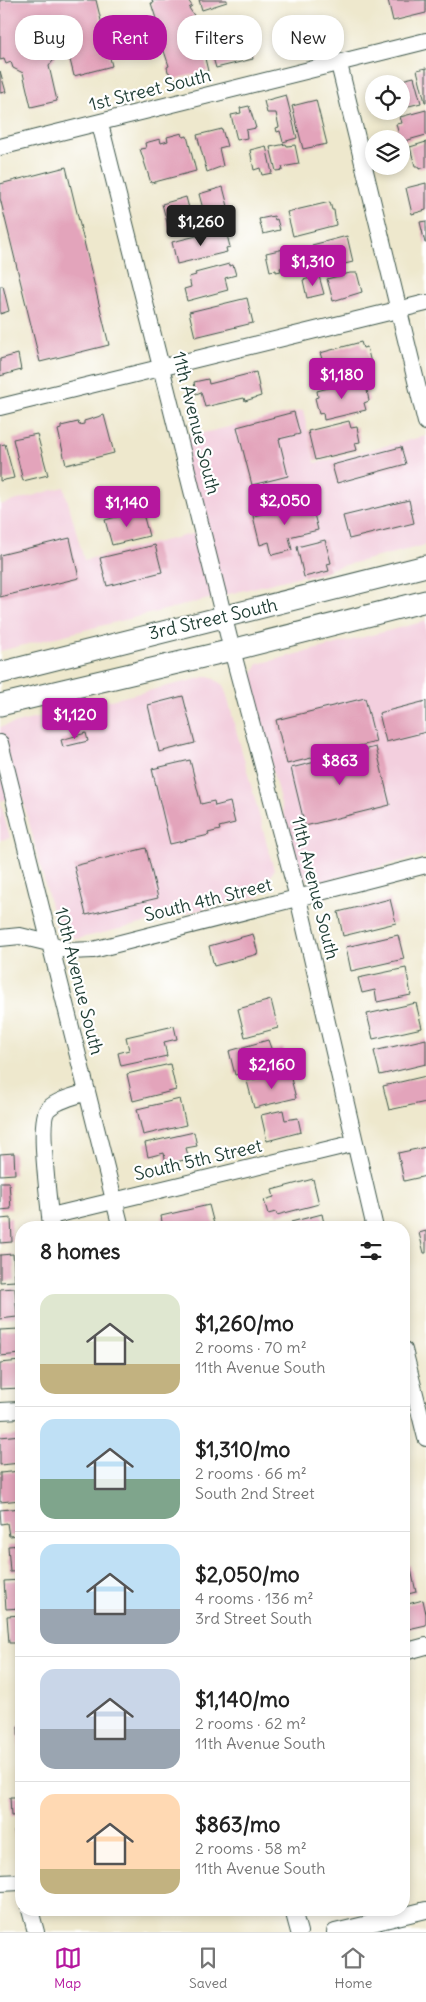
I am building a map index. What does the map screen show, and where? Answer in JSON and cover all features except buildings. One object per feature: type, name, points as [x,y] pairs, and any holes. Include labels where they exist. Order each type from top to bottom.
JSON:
[{"type":"main road","name":"3rd Street South","points":[[0,673],[426,566]]},
{"type":"main road","name":"3rd Street South","points":[[0,705],[232,650],[426,601]]},
{"type":"street","name":"1st Street South","points":[[0,147],[100,124],[426,41]]},
{"type":"street","points":[[339,64],[426,422]]},
{"type":"street","name":"11th Avenue South","points":[[100,124],[232,650],[298,898],[373,1221]]},
{"type":"street","points":[[0,407],[426,303]]},
{"type":"street","name":"10th Avenue South","points":[[0,743],[119,1221]]},
{"type":"street","name":"South 4th Street","points":[[0,938],[20,936],[49,943],[69,951],[93,950],[426,865]]},
{"type":"street","points":[[51,1221],[44,1119],[48,1109],[66,1099],[87,1092]]},
{"type":"street","name":"South 5th Street","points":[[54,1221],[114,1201],[355,1143]]},
{"type":"street","points":[[410,1373],[426,1438]]},
{"type":"street","points":[[0,1412],[15,1411]]},
{"type":"street","points":[[410,1650],[426,1646]]},
{"type":"street","points":[[0,1884],[15,1883]]},
{"type":"street","points":[[410,1914],[426,1910]]},
{"type":"street","points":[[32,1916],[36,1932]]},
{"type":"street","points":[[295,1916],[299,1932]]},
{"type":"street","points":[[335,1932],[401,1916]]},
{"type":"shaded area","points":[[303,410],[315,463],[426,436],[426,545],[0,651],[0,505],[64,487],[84,560],[200,532],[177,439]]},
{"type":"shaded area","points":[[426,621],[426,855],[315,883],[299,874],[249,679],[258,664]]},
{"type":"shaded area","points":[[209,676],[224,685],[274,870],[260,896],[77,939],[56,926],[22,796],[0,801],[0,727]]},
{"type":"shaded area","points":[[0,801],[10,838],[0,840]]}]
